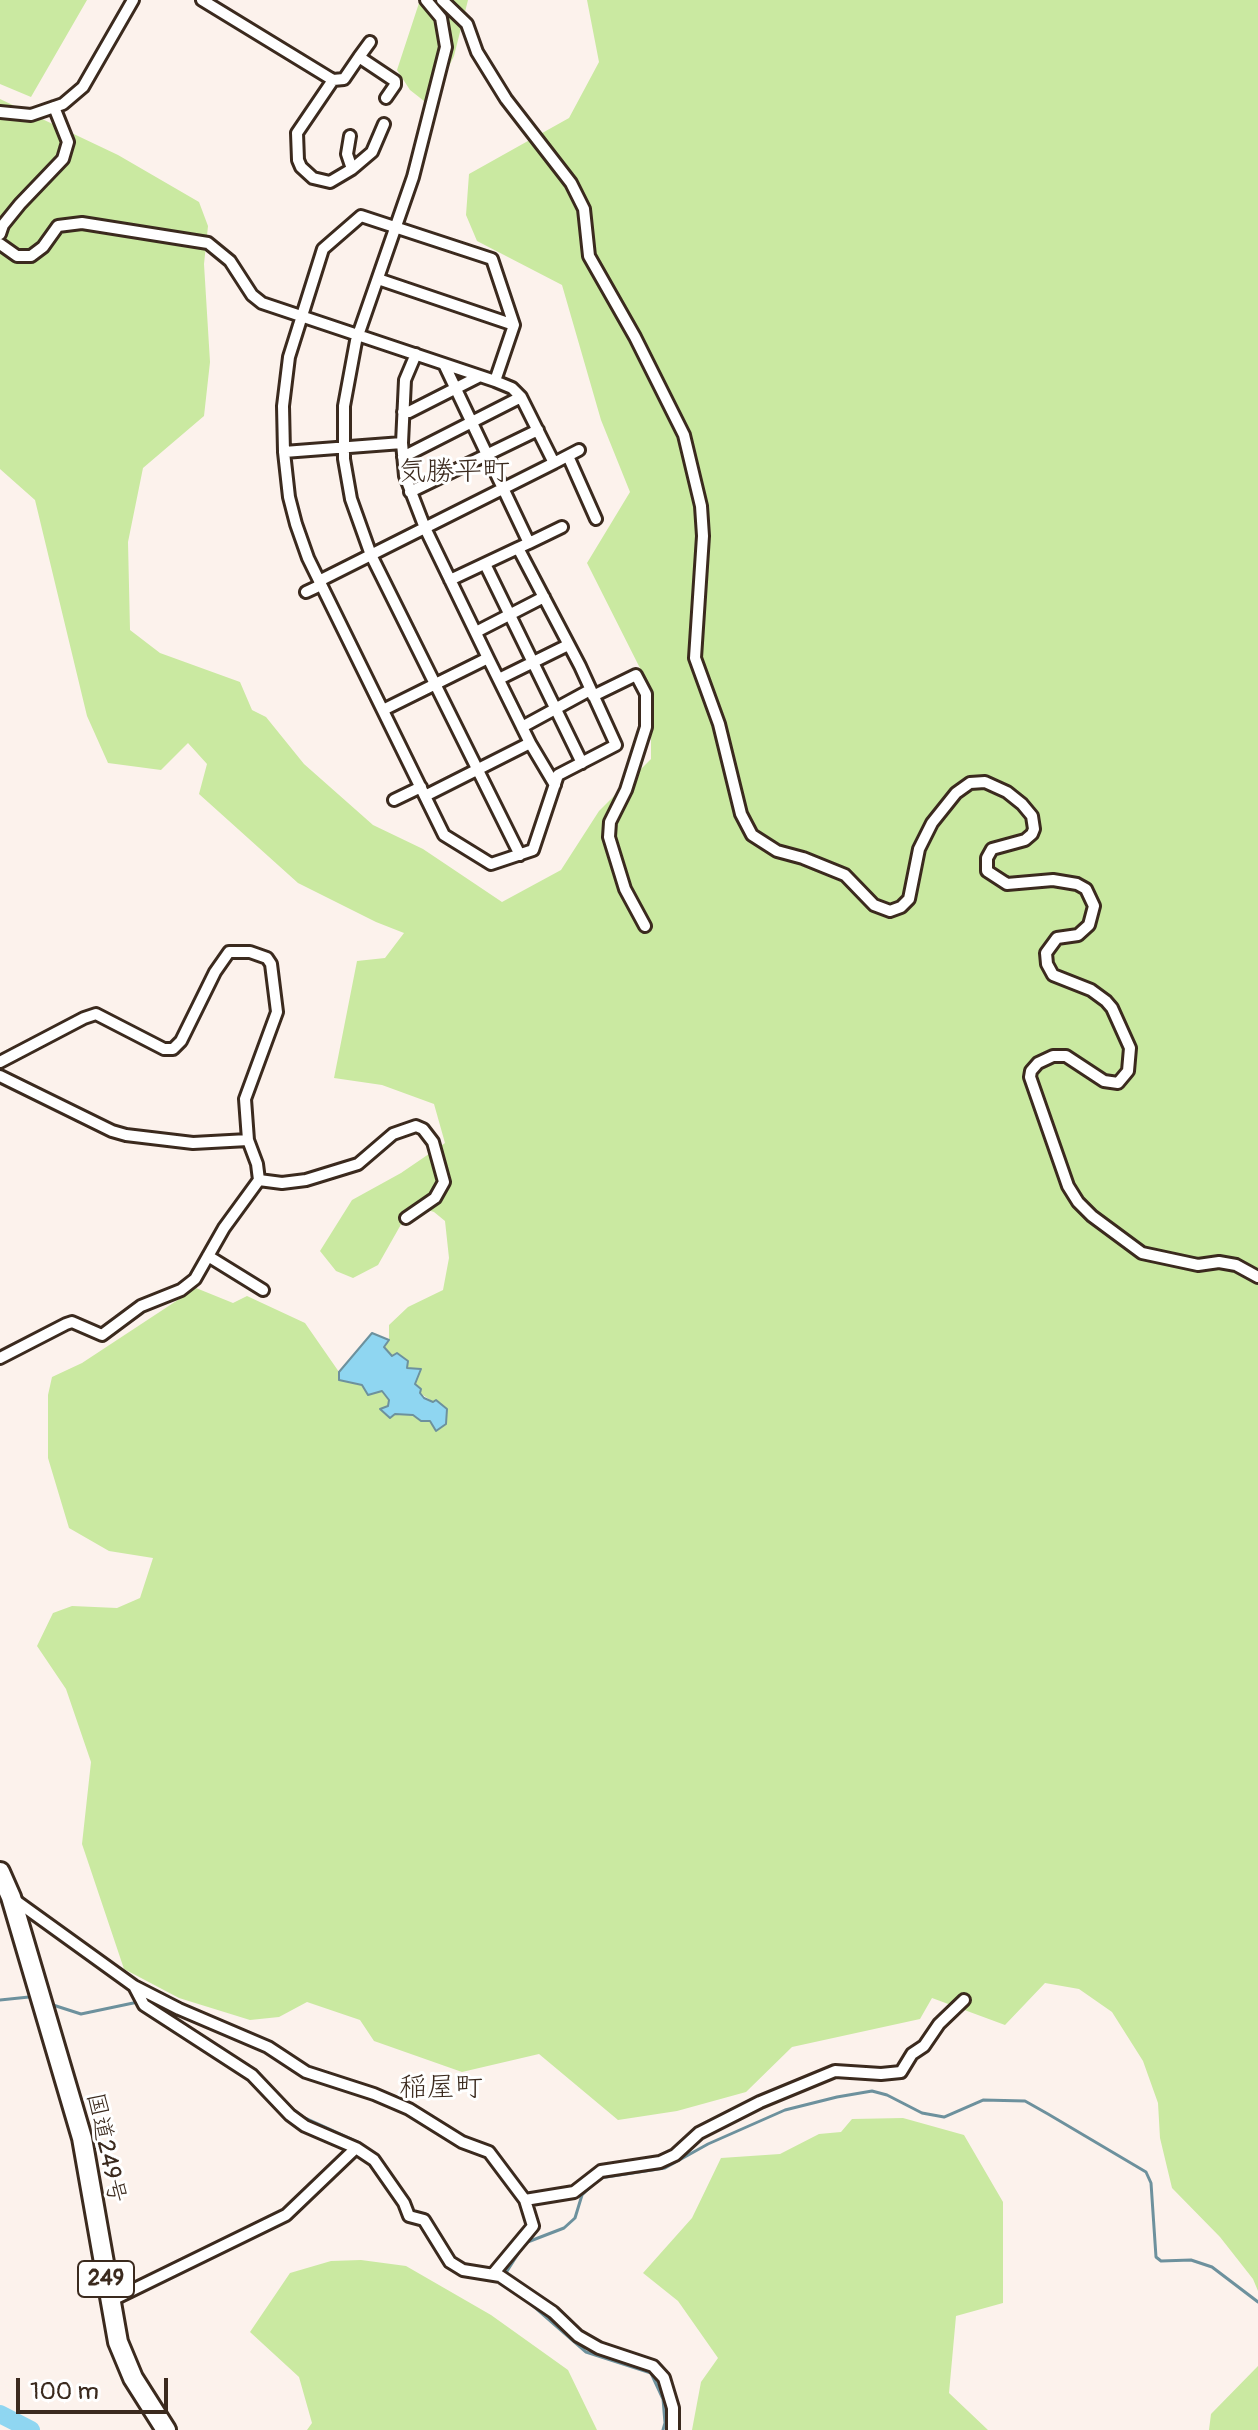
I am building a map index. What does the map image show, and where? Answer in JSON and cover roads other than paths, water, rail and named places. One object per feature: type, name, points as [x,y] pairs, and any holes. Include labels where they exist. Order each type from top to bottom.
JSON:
[{"type":"highway","name":"国道249号","points":[[0,1872],[11,1897],[82,2138],[118,2342],[133,2378],[166,2430]]},
{"type":"street","points":[[0,112],[31,115],[63,104],[83,87],[133,0]]},
{"type":"street","points":[[202,0],[333,80],[344,79],[370,42]]},
{"type":"street","points":[[426,0],[441,18],[446,47],[425,137],[359,334],[344,406],[344,447],[351,499],[371,555],[520,855]]},
{"type":"street","points":[[442,0],[467,24],[477,52],[506,99],[571,183],[584,209],[589,256],[635,337],[684,435],[701,506],[703,536],[695,658],[719,724],[741,814],[752,835],[777,851],[845,875],[874,905],[890,911],[901,907],[909,899],[919,849],[932,823],[956,793],[970,783],[985,782],[1007,792],[1022,804],[1032,816],[1032,834],[1025,840],[992,849],[987,858],[987,871],[1007,884],[1053,880],[1077,884],[1086,889],[1094,906],[1089,925],[1078,935],[1057,938],[1046,953],[1047,964],[1053,975],[1091,990],[1106,1001],[1123,1031],[1131,1056],[1128,1071],[1118,1083],[1104,1081],[1066,1056],[1053,1056],[1038,1063],[1031,1071],[1030,1077],[1068,1186],[1092,1216],[1142,1253],[1198,1265],[1219,1262],[1236,1265],[1258,1277]]},
{"type":"street","points":[[359,57],[395,81],[386,98]]},
{"type":"street","points":[[333,80],[297,133],[296,152],[301,167],[319,180],[337,179],[372,152],[384,124]]},
{"type":"street","points":[[0,234],[3,225],[20,204],[63,159],[68,142],[54,107]]},
{"type":"street","points":[[350,136],[347,154],[352,169]]},
{"type":"street","points":[[495,381],[514,325],[492,259],[361,216],[323,249],[301,317],[288,369],[283,406],[284,452],[289,497],[296,524],[320,583],[447,838],[491,864],[533,850],[537,846],[558,775],[616,745],[518,548]]},
{"type":"street","points":[[0,244],[17,256],[31,256],[43,247],[58,226],[82,223],[201,240],[220,250],[257,299],[301,317],[512,388],[521,397],[554,463]]},
{"type":"street","points":[[378,279],[514,325]]},
{"type":"street","points":[[416,354],[405,380],[403,412],[403,457],[410,492],[522,727],[555,785]]},
{"type":"street","points":[[444,364],[529,543]]},
{"type":"street","points":[[403,412],[409,412],[480,376]]},
{"type":"street","points":[[403,457],[521,397]]},
{"type":"street","points":[[410,492],[538,430]]},
{"type":"street","points":[[284,452],[402,443]]},
{"type":"street","points":[[306,592],[371,555],[579,450]]},
{"type":"street","points":[[568,456],[596,519]]},
{"type":"street","points":[[450,580],[562,527]]},
{"type":"street","points":[[485,564],[582,763]]},
{"type":"street","points":[[476,632],[544,597]]},
{"type":"street","points":[[499,679],[568,645]]},
{"type":"street","points":[[383,710],[488,658]]},
{"type":"street","points":[[522,727],[636,675],[646,694],[646,727],[626,790],[610,822],[609,837],[625,889],[645,926]]},
{"type":"street","points":[[394,800],[423,792],[530,743]]},
{"type":"street","points":[[0,1062],[96,1014],[164,1049],[173,1049],[181,1041],[222,958],[235,950],[267,958],[271,964],[277,1012],[245,1099],[248,1140],[259,1180],[224,1228],[195,1279],[181,1290],[141,1306],[108,1333],[102,1335],[72,1322],[0,1358]]},
{"type":"street","points":[[0,1076],[126,1135],[193,1143],[248,1140]]},
{"type":"street","points":[[259,1180],[282,1183],[306,1180],[358,1164],[393,1134],[416,1126],[423,1129],[433,1142],[444,1182],[435,1198],[406,1218]]},
{"type":"street","points":[[208,1256],[263,1290]]},
{"type":"street","points":[[11,1897],[139,1995],[252,2075],[290,2115],[305,2126],[356,2148],[374,2160],[404,2203],[409,2216],[419,2219],[450,2262],[463,2270],[499,2277],[553,2312],[578,2336],[599,2348],[653,2366],[664,2378],[673,2408],[673,2430]]},
{"type":"street","points":[[139,1995],[268,2047],[306,2072],[409,2109],[462,2142],[489,2152],[525,2200],[533,2226],[499,2277]]},
{"type":"street","points":[[525,2200],[574,2192],[601,2171],[660,2162],[675,2155],[699,2133],[760,2102],[835,2071],[901,2072],[912,2054],[924,2046],[939,2024],[964,2000]]},
{"type":"street","points":[[110,2301],[286,2215],[356,2148]]},
{"type":"water","points":[[372,1333],[389,1340],[384,1347],[392,1356],[397,1353],[408,1361],[407,1368],[421,1369],[415,1384],[424,1398],[433,1402],[436,1400],[447,1409],[446,1424],[436,1431],[430,1421],[421,1421],[413,1415],[395,1414],[390,1418],[380,1409],[388,1406],[389,1400],[382,1391],[368,1395],[362,1385],[339,1380],[339,1372]]},
{"type":"waterway","points":[[0,2000],[29,1997]]},
{"type":"waterway","points":[[53,2005],[81,2014],[138,2002]]},
{"type":"waterway","points":[[152,2005],[257,2071],[281,2098]]},
{"type":"waterway","points":[[500,2282],[525,2243],[564,2228],[575,2218],[582,2195],[600,2178],[665,2168],[708,2144],[785,2110],[872,2091],[922,2113],[944,2117],[983,2100],[1025,2101],[1146,2172],[1151,2183],[1156,2257],[1161,2261],[1191,2260],[1212,2267],[1258,2302]]},
{"type":"waterway","points":[[286,2104],[303,2117],[358,2142],[378,2157],[402,2191]]},
{"type":"waterway","points":[[419,2222],[441,2258],[454,2270]]},
{"type":"waterway","points":[[523,2297],[586,2352],[651,2373],[663,2399],[663,2430]]},
{"type":"waterway","points":[[0,2414],[31,2430]]},
{"type":"district","name":"気勝平町","points":[[454,473]]},
{"type":"district","name":"稲屋町","points":[[441,2089]]}]
